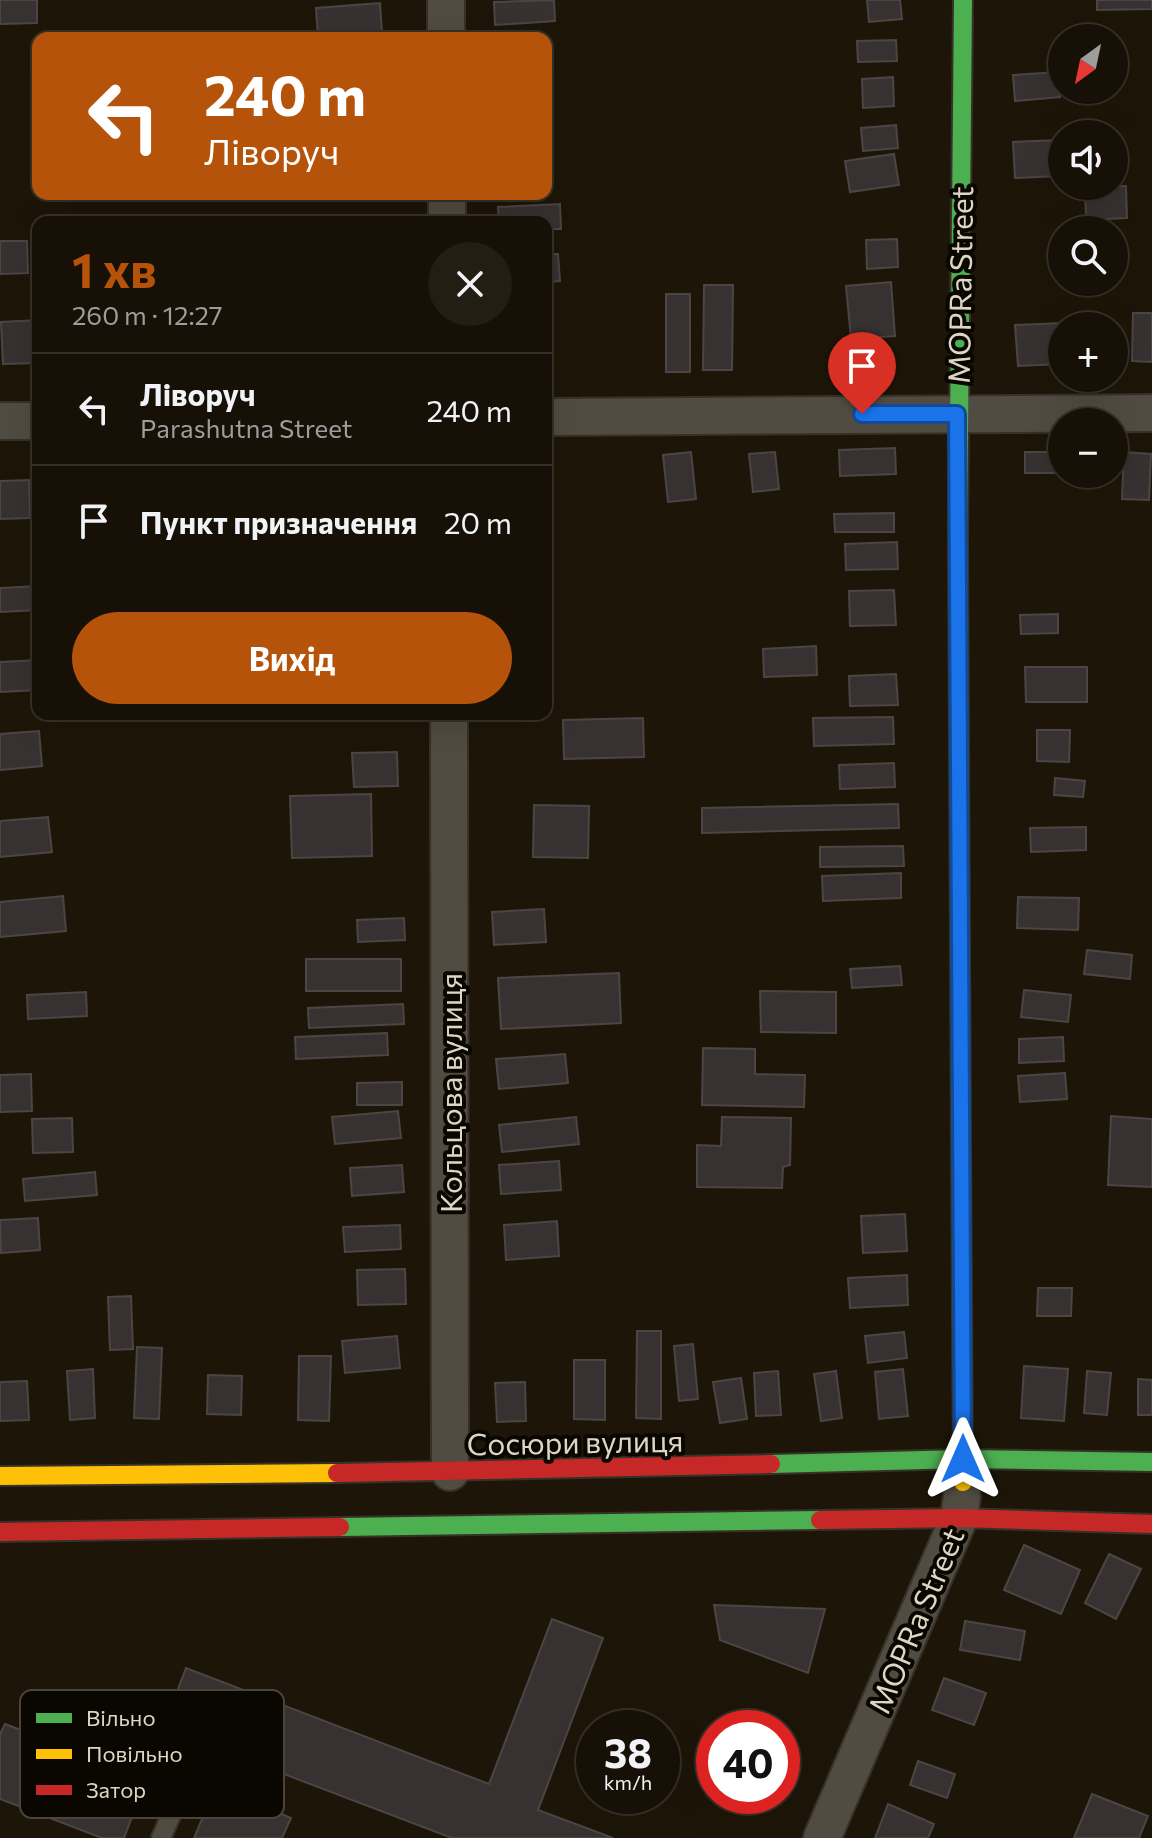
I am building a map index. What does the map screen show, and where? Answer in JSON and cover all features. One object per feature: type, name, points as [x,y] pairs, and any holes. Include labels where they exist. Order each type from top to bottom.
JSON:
[{"type":"street","points":[[446,0],[446,32]]},
{"type":"street","name":"MOPRa Street","points":[[822,1838],[959,1518],[963,1470],[957,414],[963,0]]},
{"type":"street","points":[[552,417],[1152,413]]},
{"type":"street","points":[[0,421],[32,421]]},
{"type":"street","name":"Кольцова вулиця","points":[[449,720],[450,1472]]},
{"type":"street","name":"Сосюри вулиця","points":[[0,1476],[963,1470],[1152,1462]]},
{"type":"street","points":[[0,1532],[959,1518],[1152,1524]]},
{"type":"lane","points":[[161,1838],[170,1818]]},
{"type":"building","points":[[0,0],[37,0],[37,23],[0,24]]},
{"type":"building","points":[[554,0],[555,21],[495,25],[494,2]]},
{"type":"building","points":[[867,0],[900,0],[902,19],[869,22]]},
{"type":"building","points":[[1097,0],[1152,0],[1152,9],[1097,10]]},
{"type":"building","points":[[380,3],[382,32],[318,32],[316,8]]},
{"type":"building","points":[[896,40],[897,61],[858,62],[857,41]]},
{"type":"building","points":[[1048,73],[1048,98],[1015,101],[1013,75]]},
{"type":"building","points":[[893,77],[894,106],[863,108],[862,79]]},
{"type":"building","points":[[896,125],[898,148],[863,151],[861,128]]},
{"type":"building","points":[[1048,140],[1048,176],[1015,178],[1013,142]]},
{"type":"building","points":[[894,154],[899,185],[850,192],[845,161]]},
{"type":"building","points":[[1085,200],[1126,200],[1127,216],[1086,216]]},
{"type":"building","points":[[560,204],[561,229],[552,229],[552,216],[499,216],[498,207]]},
{"type":"building","points":[[897,239],[898,267],[867,269],[866,240]]},
{"type":"building","points":[[0,241],[27,241],[28,273],[0,274]]},
{"type":"building","points":[[552,254],[558,254],[560,281],[552,282]]},
{"type":"building","points":[[891,282],[895,336],[851,339],[846,286]]},
{"type":"building","points":[[704,285],[733,285],[732,370],[703,370]]},
{"type":"building","points":[[666,294],[690,294],[690,372],[666,372]]},
{"type":"building","points":[[1133,313],[1152,313],[1152,362],[1132,361]]},
{"type":"building","points":[[32,320],[32,363],[3,364],[1,322]]},
{"type":"building","points":[[1048,324],[1048,365],[1018,366],[1015,325]]},
{"type":"building","points":[[895,448],[896,474],[840,476],[839,450]]},
{"type":"building","points":[[691,452],[696,499],[668,502],[663,455]]},
{"type":"building","points":[[775,452],[779,489],[753,492],[749,454]]},
{"type":"building","points":[[1025,452],[1048,452],[1048,473],[1025,473]]},
{"type":"building","points":[[1128,452],[1151,454],[1149,500],[1122,499],[1122,488],[1128,488]]},
{"type":"building","points":[[29,480],[30,518],[0,519],[0,481]]},
{"type":"building","points":[[894,513],[894,532],[835,532],[834,514]]},
{"type":"building","points":[[897,542],[898,569],[846,570],[845,544]]},
{"type":"building","points":[[32,586],[32,610],[0,612],[0,588]]},
{"type":"building","points":[[894,590],[896,625],[850,626],[849,591]]},
{"type":"building","points":[[1058,614],[1058,633],[1021,634],[1020,615]]},
{"type":"building","points":[[816,646],[817,675],[764,677],[763,649]]},
{"type":"building","points":[[32,660],[32,690],[0,692],[0,662]]},
{"type":"building","points":[[1025,667],[1087,667],[1087,702],[1026,702]]},
{"type":"building","points":[[896,674],[898,705],[850,706],[849,676]]},
{"type":"building","points":[[893,717],[894,744],[814,746],[813,718]]},
{"type":"building","points":[[643,718],[644,757],[564,759],[563,720]]},
{"type":"building","points":[[1037,730],[1070,730],[1069,762],[1037,761]]},
{"type":"building","points":[[39,731],[42,766],[0,770],[0,734]]},
{"type":"building","points":[[397,752],[398,786],[354,787],[352,753]]},
{"type":"building","points":[[894,763],[895,787],[840,789],[839,765]]},
{"type":"building","points":[[1055,778],[1085,781],[1083,797],[1054,795]]},
{"type":"building","points":[[371,794],[372,856],[292,858],[290,796]]},
{"type":"building","points":[[898,804],[899,828],[702,833],[702,808]]},
{"type":"building","points":[[534,805],[589,806],[588,858],[533,857]]},
{"type":"building","points":[[48,817],[52,852],[0,857],[0,821]]},
{"type":"building","points":[[1086,827],[1086,850],[1031,852],[1030,828]]},
{"type":"building","points":[[903,846],[904,866],[820,867],[820,847]]},
{"type":"building","points":[[901,873],[901,898],[823,901],[822,876]]},
{"type":"building","points":[[63,896],[66,931],[0,937],[0,902]]},
{"type":"building","points":[[1018,897],[1079,898],[1078,930],[1017,928]]},
{"type":"building","points":[[544,909],[546,942],[494,945],[492,912]]},
{"type":"building","points":[[404,918],[405,940],[358,942],[357,920]]},
{"type":"building","points":[[1087,950],[1132,955],[1130,979],[1084,974]]},
{"type":"building","points":[[306,959],[401,959],[401,991],[306,991]]},
{"type":"building","points":[[900,966],[902,985],[852,988],[850,969]]},
{"type":"building","points":[[619,973],[621,1023],[501,1029],[498,978]]},
{"type":"building","points":[[1024,990],[1071,995],[1068,1022],[1021,1017]]},
{"type":"building","points":[[760,991],[836,992],[836,1033],[761,1032]]},
{"type":"building","points":[[86,992],[87,1016],[28,1019],[27,995]]},
{"type":"building","points":[[403,1004],[404,1024],[309,1028],[308,1008]]},
{"type":"building","points":[[387,1033],[388,1055],[296,1059],[295,1037]]},
{"type":"building","points":[[1063,1037],[1064,1061],[1019,1063],[1019,1039]]},
{"type":"building","points":[[703,1048],[755,1049],[755,1074],[805,1075],[804,1107],[702,1105]]},
{"type":"building","points":[[565,1054],[568,1083],[499,1089],[496,1059]]},
{"type":"building","points":[[1065,1073],[1067,1099],[1020,1102],[1018,1076]]},
{"type":"building","points":[[31,1074],[32,1111],[0,1112],[0,1075]]},
{"type":"building","points":[[402,1082],[402,1105],[357,1105],[357,1083]]},
{"type":"building","points":[[398,1111],[401,1138],[335,1144],[332,1117]]},
{"type":"building","points":[[1111,1116],[1152,1119],[1152,1187],[1108,1185]]},
{"type":"building","points":[[576,1117],[579,1144],[502,1152],[499,1125]]},
{"type":"building","points":[[722,1117],[791,1118],[790,1165],[783,1167],[782,1188],[697,1187],[697,1145],[721,1146]]},
{"type":"building","points":[[72,1118],[73,1152],[33,1153],[32,1119]]},
{"type":"building","points":[[559,1161],[561,1190],[501,1194],[499,1165]]},
{"type":"building","points":[[402,1165],[404,1192],[352,1196],[350,1168]]},
{"type":"building","points":[[95,1172],[97,1195],[25,1201],[23,1179]]},
{"type":"building","points":[[905,1214],[907,1251],[863,1253],[861,1216]]},
{"type":"building","points":[[38,1218],[40,1250],[1,1253],[0,1220]]},
{"type":"building","points":[[557,1221],[559,1256],[506,1260],[504,1225]]},
{"type":"building","points":[[400,1225],[401,1249],[345,1252],[343,1227]]},
{"type":"building","points":[[405,1269],[406,1304],[358,1305],[357,1270]]},
{"type":"building","points":[[907,1275],[908,1305],[850,1308],[848,1278]]},
{"type":"building","points":[[1038,1288],[1072,1288],[1071,1316],[1037,1316]]},
{"type":"building","points":[[131,1296],[133,1349],[110,1350],[108,1297]]},
{"type":"building","points":[[637,1331],[661,1331],[661,1419],[636,1418]]},
{"type":"building","points":[[904,1332],[907,1358],[868,1363],[865,1336]]},
{"type":"building","points":[[397,1336],[400,1368],[345,1373],[342,1341]]},
{"type":"building","points":[[693,1344],[698,1399],[679,1401],[674,1346]]},
{"type":"building","points":[[137,1347],[162,1348],[159,1419],[134,1418]]},
{"type":"building","points":[[299,1356],[331,1356],[329,1421],[298,1420]]},
{"type":"building","points":[[574,1360],[605,1360],[605,1420],[574,1419]]},
{"type":"building","points":[[1024,1366],[1068,1369],[1064,1421],[1021,1418]]},
{"type":"building","points":[[93,1369],[95,1418],[70,1420],[67,1371]]},
{"type":"building","points":[[903,1369],[908,1416],[879,1419],[875,1372]]},
{"type":"building","points":[[778,1371],[781,1415],[756,1416],[754,1373]]},
{"type":"building","points":[[836,1371],[842,1418],[821,1421],[814,1374]]},
{"type":"building","points":[[1087,1371],[1111,1373],[1107,1415],[1084,1413]]},
{"type":"building","points":[[208,1375],[242,1376],[241,1415],[207,1414]]},
{"type":"building","points":[[741,1378],[747,1419],[720,1423],[713,1382]]},
{"type":"building","points":[[1138,1379],[1152,1380],[1152,1415],[1138,1415]]},
{"type":"building","points":[[27,1381],[29,1420],[0,1421],[0,1382]]},
{"type":"building","points":[[525,1382],[526,1421],[497,1422],[495,1383]]},
{"type":"building","points":[[1024,1545],[1080,1570],[1061,1614],[1004,1590]]},
{"type":"building","points":[[1109,1554],[1141,1569],[1116,1619],[1085,1603]]},
{"type":"building","points":[[714,1605],[825,1609],[808,1673],[720,1640]]},
{"type":"building","points":[[552,1619],[603,1638],[538,1810],[613,1838],[452,1838],[284,1774],[284,1706],[489,1784]]},
{"type":"building","points":[[965,1621],[1025,1631],[1020,1660],[960,1650]]},
{"type":"building","points":[[186,1668],[243,1690],[178,1690]]},
{"type":"building","points":[[944,1678],[986,1693],[974,1725],[932,1710]]},
{"type":"building","points":[[5,1724],[20,1730],[20,1807],[0,1799],[0,1734]]},
{"type":"building","points":[[918,1761],[955,1774],[947,1798],[910,1785]]},
{"type":"building","points":[[1092,1794],[1148,1816],[1139,1838],[1074,1838]]},
{"type":"building","points":[[888,1804],[934,1824],[928,1838],[875,1838]]},
{"type":"building","points":[[284,1815],[291,1818],[282,1838],[194,1838],[202,1818],[284,1818]]},
{"type":"building","points":[[50,1818],[132,1818],[124,1838],[102,1838]]},
{"type":"traffic: fast","points":[[958,540],[963,0]]},
{"type":"traffic: fast","points":[[771,1464],[963,1459],[1152,1462]]},
{"type":"traffic: fast","points":[[340,1527],[820,1520]]},
{"type":"traffic: slow","points":[[961,1153],[963,1482]]},
{"type":"traffic: slow","points":[[0,1476],[337,1473]]},
{"type":"traffic: jam","points":[[958,540],[961,1153]]},
{"type":"traffic: jam","points":[[337,1473],[771,1464]]},
{"type":"traffic: jam","points":[[820,1520],[959,1518],[1152,1524]]},
{"type":"traffic: jam","points":[[0,1532],[340,1527]]},
{"type":"route","points":[[862,414],[957,414],[963,1459]]}]
